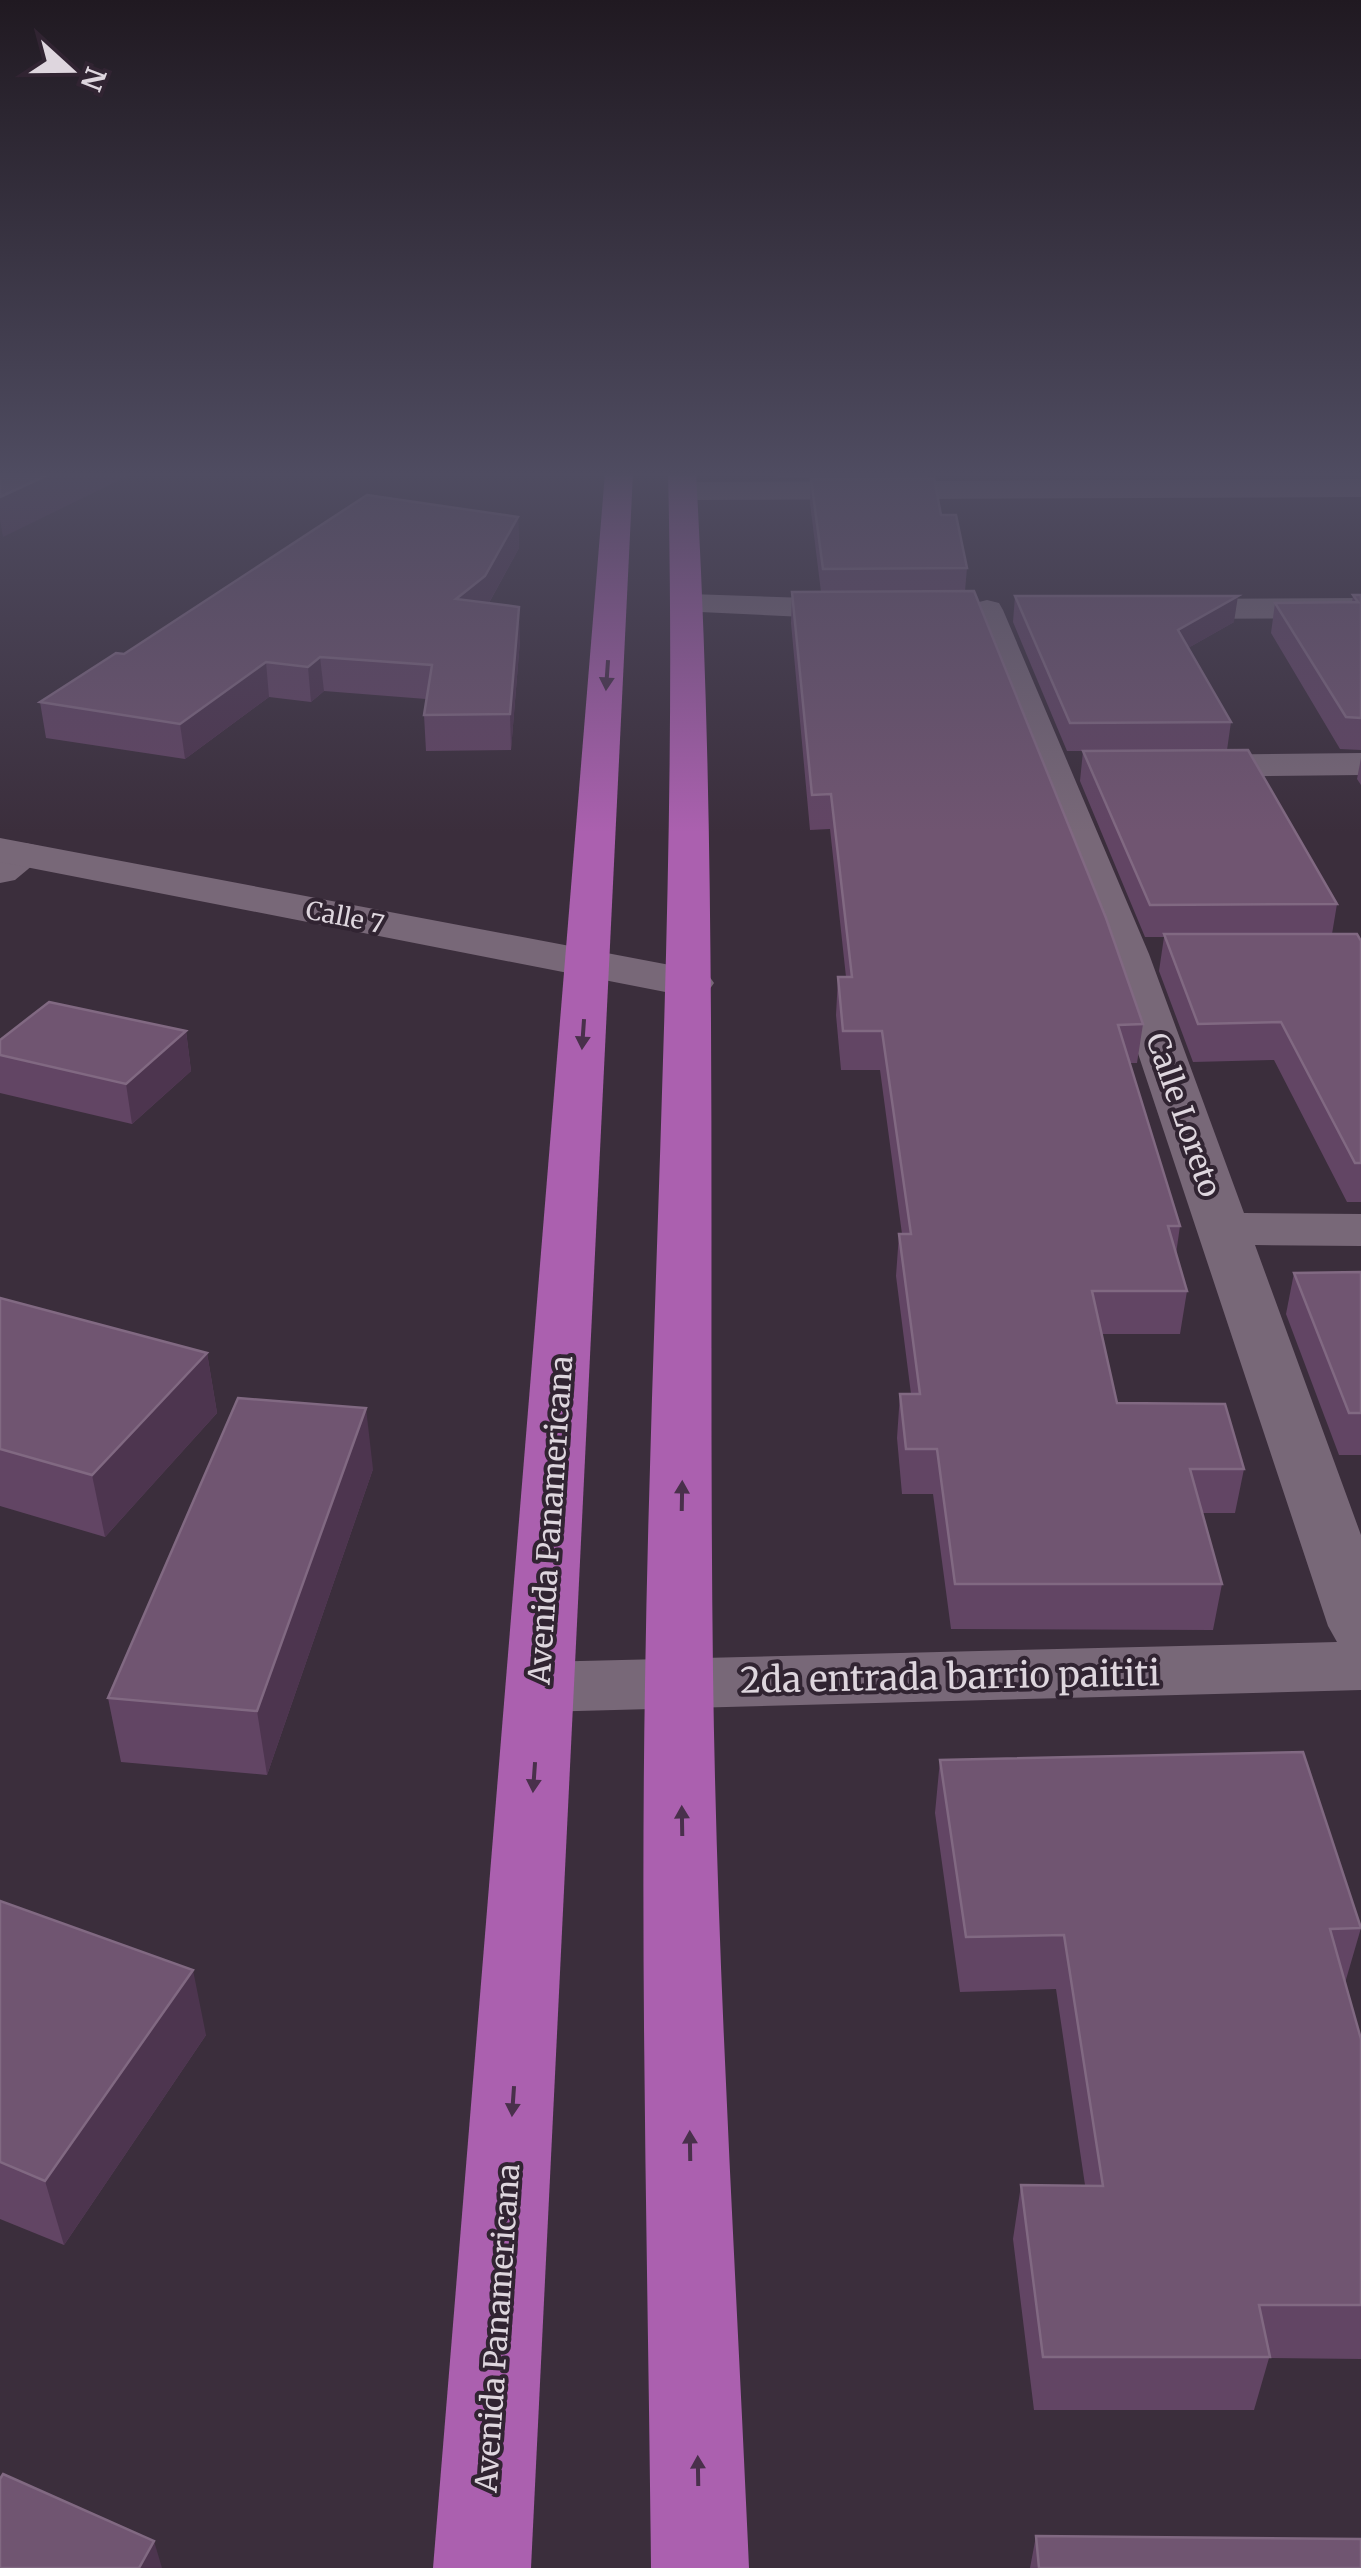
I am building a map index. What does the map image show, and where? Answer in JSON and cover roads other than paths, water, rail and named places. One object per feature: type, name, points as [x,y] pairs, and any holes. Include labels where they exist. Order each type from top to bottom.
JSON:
[{"type":"highway","name":"Avenida Panamericana","points":[[482,2568],[611,593]]},
{"type":"highway","points":[[689,593],[691,983],[679,1684],[700,2568]]},
{"type":"street","points":[[690,604],[908,610]]},
{"type":"street","points":[[1124,609],[1361,608]]},
{"type":"street","name":"Calle Loreto","points":[[987,610],[1070,766],[1147,954],[1222,1229],[1361,1626]]},
{"type":"street","points":[[1147,766],[1361,764]]},
{"type":"street","name":"Calle 7","points":[[8,859],[691,983]]},
{"type":"street","points":[[1222,1229],[1361,1230]]},
{"type":"street","name":"2da entrada barrio paititi","points":[[540,1688],[1361,1666]]}]
